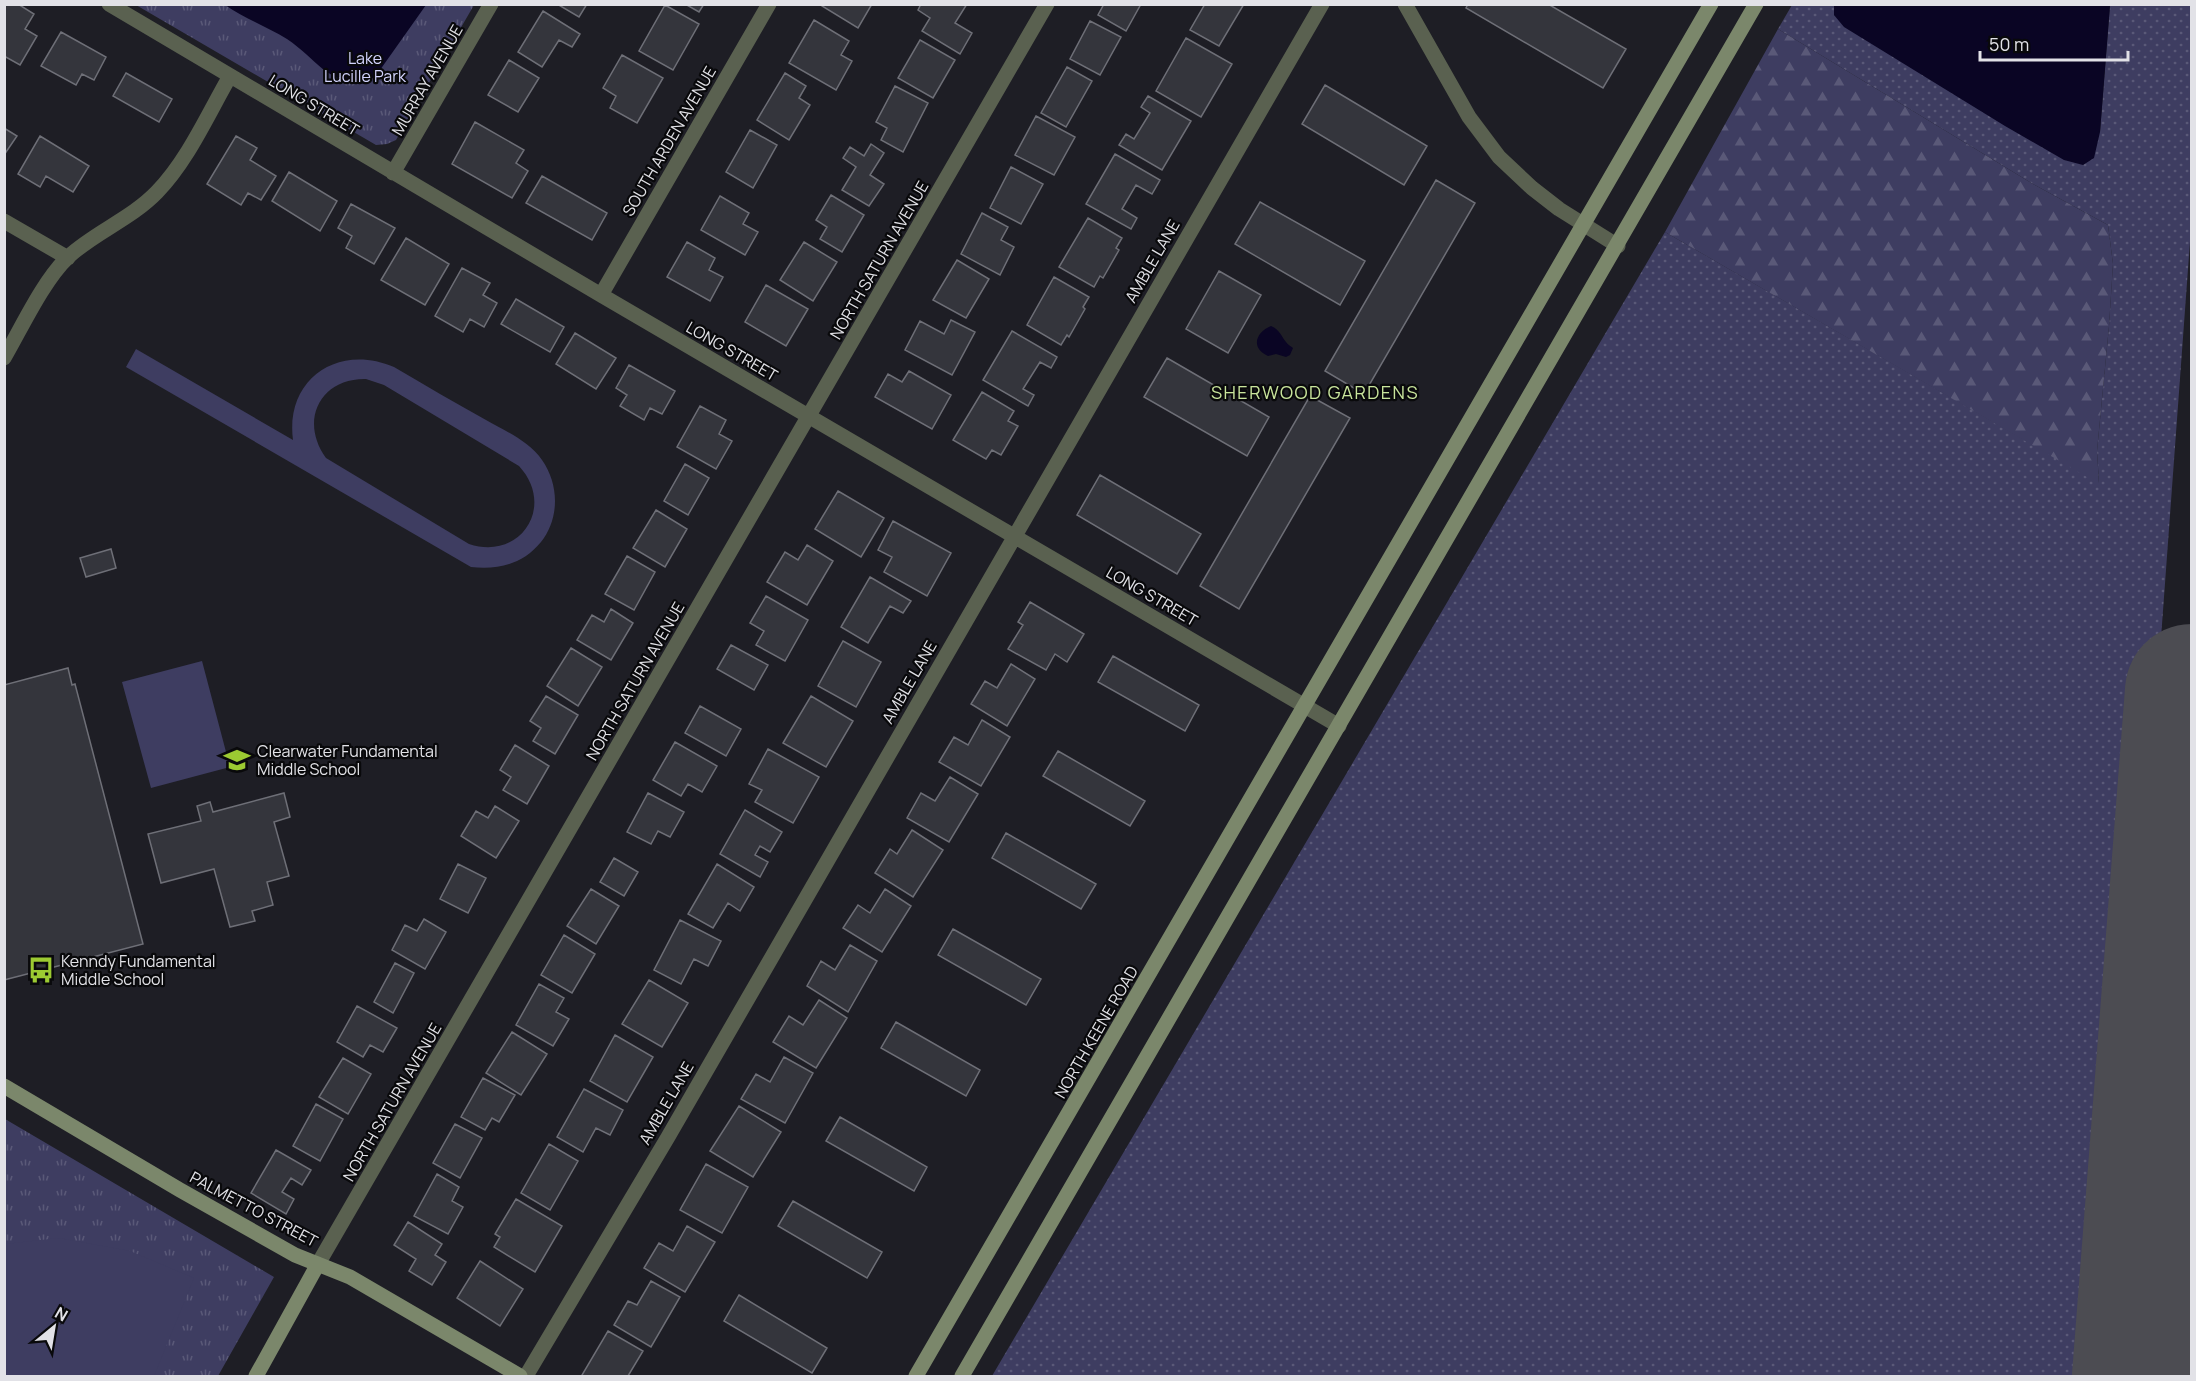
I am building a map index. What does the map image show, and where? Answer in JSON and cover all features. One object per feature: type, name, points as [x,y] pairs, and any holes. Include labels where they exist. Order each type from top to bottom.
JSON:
[{"type":"main road","name":"NORTH KEENE ROAD","points":[[916,1377],[1711,4]]},
{"type":"main road","points":[[962,1377],[1756,4]]},
{"type":"main road","name":"PALMETTO STREET","points":[[4,1086],[295,1255],[350,1277],[520,1377]]},
{"type":"main road","name":"NORTH SATURN AVENUE","points":[[256,1377],[318,1264]]},
{"type":"street","name":"LONG STREET","points":[[109,4],[393,173],[1339,726]]},
{"type":"street","name":"MURRAY AVENUE","points":[[393,173],[491,4]]},
{"type":"street","name":"SOUTH ARDEN AVENUE","points":[[601,295],[769,4]]},
{"type":"street","name":"NORTH SATURN AVENUE","points":[[318,1264],[1047,4]]},
{"type":"street","name":"AMBLE LANE","points":[[526,1377],[674,1127],[1322,4]]},
{"type":"street","points":[[1405,4],[1468,117],[1499,157],[1532,188],[1559,209],[1618,246]]},
{"type":"street","points":[[4,357],[45,287],[68,258],[100,233],[129,216],[157,192],[180,163],[230,76]]},
{"type":"street","points":[[4,220],[68,258]]},
{"type":"green space","name":"Lake Lucille Park","points":[[136,5],[474,5],[396,140],[376,145]]},
{"type":"green space","points":[[1792,5],[1834,5],[1834,15],[2100,132],[2110,5],[2191,5],[2191,228],[2107,1376],[992,1376],[1665,232],[2099,483],[2097,451],[2113,264],[2108,225],[2033,184],[1778,29]]},
{"type":"green space","points":[[1778,29],[2033,184],[2108,225],[2113,264],[2097,451],[2099,484],[1665,232]]},
{"type":"green space","points":[[136,349],[293,440],[293,418],[298,399],[307,384],[320,372],[335,363],[353,360],[373,361],[394,367],[516,437],[537,453],[548,469],[552,480],[555,501],[552,522],[541,542],[526,556],[501,566],[471,567],[126,367]],"holes":[[[366,379],[384,385],[519,466],[530,482],[534,497],[533,513],[527,526],[517,537],[504,545],[488,547],[469,544],[326,458],[318,444],[314,430],[315,416],[326,394],[350,381]]]},
{"type":"green space","points":[[202,661],[230,767],[151,788],[122,682]]},
{"type":"green space","points":[[5,1119],[274,1277],[218,1376],[5,1376]]},
{"type":"green space","points":[[2191,1154],[2192,1221],[2187,1214]]},
{"type":"green space","points":[[59,1238],[130,1251],[194,1278],[154,1376],[5,1376],[5,1244]]},
{"type":"green space","points":[[2191,1307],[2191,1376],[2175,1376],[2179,1327]]},
{"type":"shaded area","points":[[225,5],[426,5],[380,70],[367,84],[353,83],[331,75],[287,39]]},
{"type":"shaded area","points":[[1834,5],[2110,5],[2100,132],[2094,158],[2083,165],[2064,160],[2005,126],[1844,27],[1834,15]]},
{"type":"shaded area","points":[[1271,326],[1293,348],[1290,355],[1286,357],[1276,354],[1268,356],[1259,349],[1257,340],[1259,336]]},
{"type":"building","points":[[4,4],[18,4],[34,14],[25,29],[37,36],[20,65],[4,56]]},
{"type":"building","points":[[557,4],[587,4],[579,17]]},
{"type":"building","points":[[685,4],[704,4],[699,12]]},
{"type":"building","points":[[823,4],[872,4],[858,28],[822,6]]},
{"type":"building","points":[[921,4],[967,4],[955,23],[972,33],[960,54],[922,31],[930,18],[918,10]]},
{"type":"building","points":[[1104,4],[1141,4],[1126,31],[1098,15]]},
{"type":"building","points":[[1205,4],[1244,4],[1219,46],[1190,30]]},
{"type":"building","points":[[1468,4],[1548,4],[1626,49],[1603,88],[1466,8]]},
{"type":"building","points":[[665,5],[699,24],[673,70],[639,51]]},
{"type":"building","points":[[543,11],[580,34],[572,47],[559,40],[542,67],[518,52]]},
{"type":"building","points":[[814,20],[849,41],[841,55],[852,61],[836,90],[789,63]]},
{"type":"building","points":[[1090,21],[1121,37],[1100,75],[1070,59]]},
{"type":"building","points":[[61,32],[106,57],[94,80],[82,74],[76,85],[41,66]]},
{"type":"building","points":[[1186,38],[1232,64],[1201,117],[1156,91]]},
{"type":"building","points":[[920,40],[955,60],[933,98],[898,78]]},
{"type":"building","points":[[622,55],[663,78],[637,123],[610,108],[616,96],[603,88]]},
{"type":"building","points":[[509,60],[539,78],[518,112],[488,95]]},
{"type":"building","points":[[1067,67],[1092,81],[1066,127],[1041,113]]},
{"type":"building","points":[[126,73],[172,99],[159,122],[113,96]]},
{"type":"building","points":[[785,73],[806,86],[799,98],[810,105],[789,140],[757,120]]},
{"type":"building","points":[[1325,85],[1427,146],[1404,185],[1302,124]]},
{"type":"building","points":[[895,86],[928,103],[903,152],[881,140],[887,128],[876,122]]},
{"type":"building","points":[[1148,96],[1191,121],[1162,170],[1119,145],[1126,134],[1134,139],[1150,113],[1141,107]]},
{"type":"building","points":[[1036,116],[1075,137],[1054,175],[1015,155]]},
{"type":"building","points":[[475,122],[524,150],[516,163],[528,171],[512,198],[452,164]]},
{"type":"building","points":[[4,128],[17,136],[4,155]]},
{"type":"building","points":[[750,130],[777,145],[753,188],[726,172]]},
{"type":"building","points":[[40,136],[89,166],[73,192],[46,176],[40,187],[18,174]]},
{"type":"building","points":[[236,136],[257,148],[250,160],[276,176],[261,200],[248,193],[241,205],[207,184]]},
{"type":"building","points":[[871,144],[884,153],[870,175],[884,184],[869,206],[842,190],[856,167],[843,158],[850,147],[864,156]]},
{"type":"building","points":[[1115,154],[1160,180],[1152,194],[1136,185],[1122,209],[1137,218],[1131,229],[1086,204]]},
{"type":"building","points":[[1011,167],[1043,184],[1021,224],[990,208]]},
{"type":"building","points":[[289,172],[337,201],[320,231],[272,201]]},
{"type":"building","points":[[542,176],[607,213],[592,240],[526,203]]},
{"type":"building","points":[[1436,180],[1475,203],[1364,394],[1325,371]]},
{"type":"building","points":[[831,195],[864,215],[842,252],[820,239],[827,227],[816,220]]},
{"type":"building","points":[[720,196],[749,213],[743,224],[758,232],[745,255],[701,230]]},
{"type":"building","points":[[1260,202],[1365,261],[1340,305],[1235,244]]},
{"type":"building","points":[[351,204],[395,228],[374,264],[346,248],[352,236],[338,228]]},
{"type":"building","points":[[982,213],[1008,227],[1001,240],[1014,247],[1000,275],[961,254]]},
{"type":"building","points":[[1088,218],[1122,238],[1116,248],[1119,250],[1103,278],[1100,276],[1094,287],[1059,267]]},
{"type":"building","points":[[406,238],[449,264],[425,305],[381,280]]},
{"type":"building","points":[[687,242],[715,258],[709,270],[723,277],[710,301],[667,277]]},
{"type":"building","points":[[804,242],[837,262],[813,301],[780,280]]},
{"type":"building","points":[[957,260],[989,279],[966,318],[933,300]]},
{"type":"building","points":[[462,268],[490,283],[483,295],[497,303],[484,327],[470,319],[463,332],[435,316]]},
{"type":"building","points":[[1219,271],[1261,295],[1228,353],[1186,329]]},
{"type":"building","points":[[1054,277],[1089,297],[1069,337],[1067,335],[1061,345],[1027,325]]},
{"type":"building","points":[[766,285],[808,309],[786,346],[745,322]]},
{"type":"building","points":[[516,299],[564,327],[550,352],[501,324]]},
{"type":"building","points":[[951,320],[975,332],[952,375],[905,350],[920,321],[944,334]]},
{"type":"building","points":[[1012,331],[1057,357],[1051,368],[1040,362],[1023,389],[1034,395],[1028,406],[983,380]]},
{"type":"building","points":[[575,333],[616,358],[596,389],[556,364]]},
{"type":"building","points":[[1167,358],[1269,417],[1247,456],[1144,397]]},
{"type":"building","points":[[629,365],[675,391],[662,414],[650,408],[644,420],[620,406],[627,395],[616,388]]},
{"type":"building","points":[[909,371],[951,395],[932,429],[875,397],[888,374],[902,382]]},
{"type":"building","points":[[982,392],[1014,411],[1008,421],[1018,426],[1001,455],[992,450],[986,459],[953,440]]},
{"type":"building","points":[[1310,396],[1350,418],[1239,609],[1200,586]]},
{"type":"building","points":[[700,406],[726,420],[719,434],[732,441],[716,469],[677,447]]},
{"type":"building","points":[[685,464],[709,478],[688,515],[664,501]]},
{"type":"building","points":[[1100,475],[1201,534],[1177,574],[1077,515]]},
{"type":"building","points":[[838,491],[884,518],[861,557],[815,529]]},
{"type":"building","points":[[656,510],[687,529],[665,567],[633,548]]},
{"type":"building","points":[[893,521],[951,553],[927,596],[884,572],[892,557],[878,550]]},
{"type":"building","points":[[807,545],[833,561],[807,605],[767,582],[785,552],[798,560]]},
{"type":"building","points":[[111,549],[116,568],[86,577],[80,558]]},
{"type":"building","points":[[627,556],[655,572],[634,610],[605,594]]},
{"type":"building","points":[[870,577],[911,601],[903,613],[890,606],[868,643],[841,627]]},
{"type":"building","points":[[766,596],[808,620],[785,661],[756,645],[764,631],[750,623]]},
{"type":"building","points":[[1030,602],[1084,634],[1067,662],[1055,654],[1046,670],[1008,649],[1023,625],[1018,622]]},
{"type":"building","points":[[611,609],[633,623],[611,660],[577,640],[592,615],[604,622]]},
{"type":"building","points":[[843,641],[881,662],[856,707],[818,686]]},
{"type":"building","points":[[731,645],[768,665],[754,690],[717,669]]},
{"type":"building","points":[[571,648],[602,667],[578,706],[547,686]]},
{"type":"building","points":[[1113,656],[1199,705],[1185,731],[1098,682]]},
{"type":"building","points":[[1011,664],[1035,679],[1007,726],[971,704],[985,681],[997,688]]},
{"type":"building","points":[[68,668],[72,685],[75,684],[143,944],[4,980],[4,685]]},
{"type":"building","points":[[546,696],[578,715],[555,754],[533,741],[541,728],[530,721]]},
{"type":"building","points":[[811,696],[853,721],[826,767],[783,743]]},
{"type":"building","points":[[700,706],[741,729],[726,756],[685,733]]},
{"type":"building","points":[[982,720],[1010,737],[981,786],[939,762],[954,737],[968,745]]},
{"type":"building","points":[[675,742],[717,766],[702,792],[688,784],[681,796],[653,780]]},
{"type":"building","points":[[515,745],[549,766],[527,804],[503,790],[511,777],[500,770]]},
{"type":"building","points":[[768,749],[819,777],[793,823],[755,802],[762,790],[749,784]]},
{"type":"building","points":[[1058,751],[1145,801],[1130,826],[1043,776]]},
{"type":"building","points":[[950,777],[978,794],[949,842],[907,818],[921,793],[935,801]]},
{"type":"building","points":[[284,793],[290,817],[274,822],[289,876],[267,882],[273,905],[252,911],[255,921],[230,927],[214,869],[161,883],[148,834],[201,821],[197,806],[210,802],[213,812]]},
{"type":"building","points":[[648,793],[684,812],[670,837],[658,831],[651,844],[627,832]]},
{"type":"building","points":[[495,806],[519,821],[496,858],[461,836],[476,811],[488,818]]},
{"type":"building","points":[[745,810],[782,832],[770,852],[760,846],[755,855],[768,862],[760,877],[720,854]]},
{"type":"building","points":[[912,830],[943,850],[913,897],[875,873],[890,849],[897,854]]},
{"type":"building","points":[[1006,833],[1096,884],[1081,909],[992,858]]},
{"type":"building","points":[[614,858],[638,872],[624,896],[600,882]]},
{"type":"building","points":[[458,864],[486,878],[468,913],[440,899]]},
{"type":"building","points":[[717,864],[754,887],[740,911],[728,903],[713,928],[688,914]]},
{"type":"building","points":[[591,889],[619,906],[596,944],[567,926]]},
{"type":"building","points":[[885,889],[911,906],[882,952],[843,928],[858,905],[870,913]]},
{"type":"building","points":[[424,919],[446,932],[425,969],[392,950],[405,925],[417,931]]},
{"type":"building","points":[[680,920],[721,941],[708,966],[694,959],[681,984],[654,970]]},
{"type":"building","points":[[953,929],[1041,979],[1026,1005],[938,955]]},
{"type":"building","points":[[564,935],[595,954],[572,993],[541,975]]},
{"type":"building","points":[[850,945],[877,961],[848,1012],[807,986],[821,961],[835,970]]},
{"type":"building","points":[[395,963],[414,973],[393,1013],[374,1002]]},
{"type":"building","points":[[649,980],[688,1003],[662,1047],[622,1024]]},
{"type":"building","points":[[539,984],[564,998],[556,1012],[569,1019],[553,1046],[516,1025]]},
{"type":"building","points":[[819,1000],[847,1018],[816,1068],[773,1042],[789,1016],[803,1025]]},
{"type":"building","points":[[357,1006],[397,1028],[383,1052],[370,1045],[363,1057],[337,1042]]},
{"type":"building","points":[[896,1022],[980,1070],[966,1096],[881,1048]]},
{"type":"building","points":[[512,1032],[547,1054],[521,1095],[486,1073]]},
{"type":"building","points":[[615,1035],[653,1057],[627,1102],[590,1081]]},
{"type":"building","points":[[784,1057],[813,1073],[785,1123],[741,1099],[756,1074],[770,1082]]},
{"type":"building","points":[[343,1058],[371,1074],[348,1114],[319,1097]]},
{"type":"building","points":[[483,1078],[515,1095],[499,1122],[492,1118],[485,1130],[461,1117]]},
{"type":"building","points":[[584,1089],[623,1110],[610,1135],[596,1128],[583,1152],[557,1137]]},
{"type":"building","points":[[316,1104],[343,1119],[320,1161],[293,1146]]},
{"type":"building","points":[[739,1106],[781,1132],[753,1177],[710,1151]]},
{"type":"building","points":[[840,1117],[927,1167],[914,1191],[826,1141]]},
{"type":"building","points":[[455,1124],[482,1138],[460,1178],[433,1163]]},
{"type":"building","points":[[549,1144],[578,1161],[550,1210],[521,1193]]},
{"type":"building","points":[[276,1150],[311,1170],[302,1185],[291,1178],[282,1192],[294,1199],[286,1214],[251,1193]]},
{"type":"building","points":[[706,1164],[748,1187],[722,1233],[680,1210]]},
{"type":"building","points":[[437,1174],[459,1187],[452,1201],[463,1207],[448,1234],[414,1216]]},
{"type":"building","points":[[516,1199],[562,1226],[535,1272],[494,1247],[500,1237],[495,1234]]},
{"type":"building","points":[[793,1201],[882,1252],[867,1278],[778,1226]]},
{"type":"building","points":[[408,1222],[442,1244],[435,1255],[446,1262],[432,1285],[409,1271],[416,1259],[394,1245]]},
{"type":"building","points":[[687,1226],[715,1242],[685,1292],[644,1268],[659,1243],[673,1251]]},
{"type":"building","points":[[480,1261],[523,1289],[500,1326],[457,1298]]},
{"type":"building","points":[[651,1281],[680,1297],[651,1347],[614,1325],[628,1301],[637,1305]]},
{"type":"building","points":[[739,1295],[827,1348],[812,1373],[724,1321]]},
{"type":"building","points":[[608,1331],[643,1351],[628,1376],[582,1375]]},
{"type":"taxiway","points":[[2147,1267],[2192,1270]]},
{"type":"runway","points":[[2139,1376],[2192,691]]},
{"type":"place","name":"Clearwater Fundamental Middle School","points":[[237,760]]},
{"type":"place","name":"Kenndy Fundamental Middle School","points":[[41,970]]},
{"type":"district","name":"SHERWOOD GARDENS","points":[[1315,393]]}]
